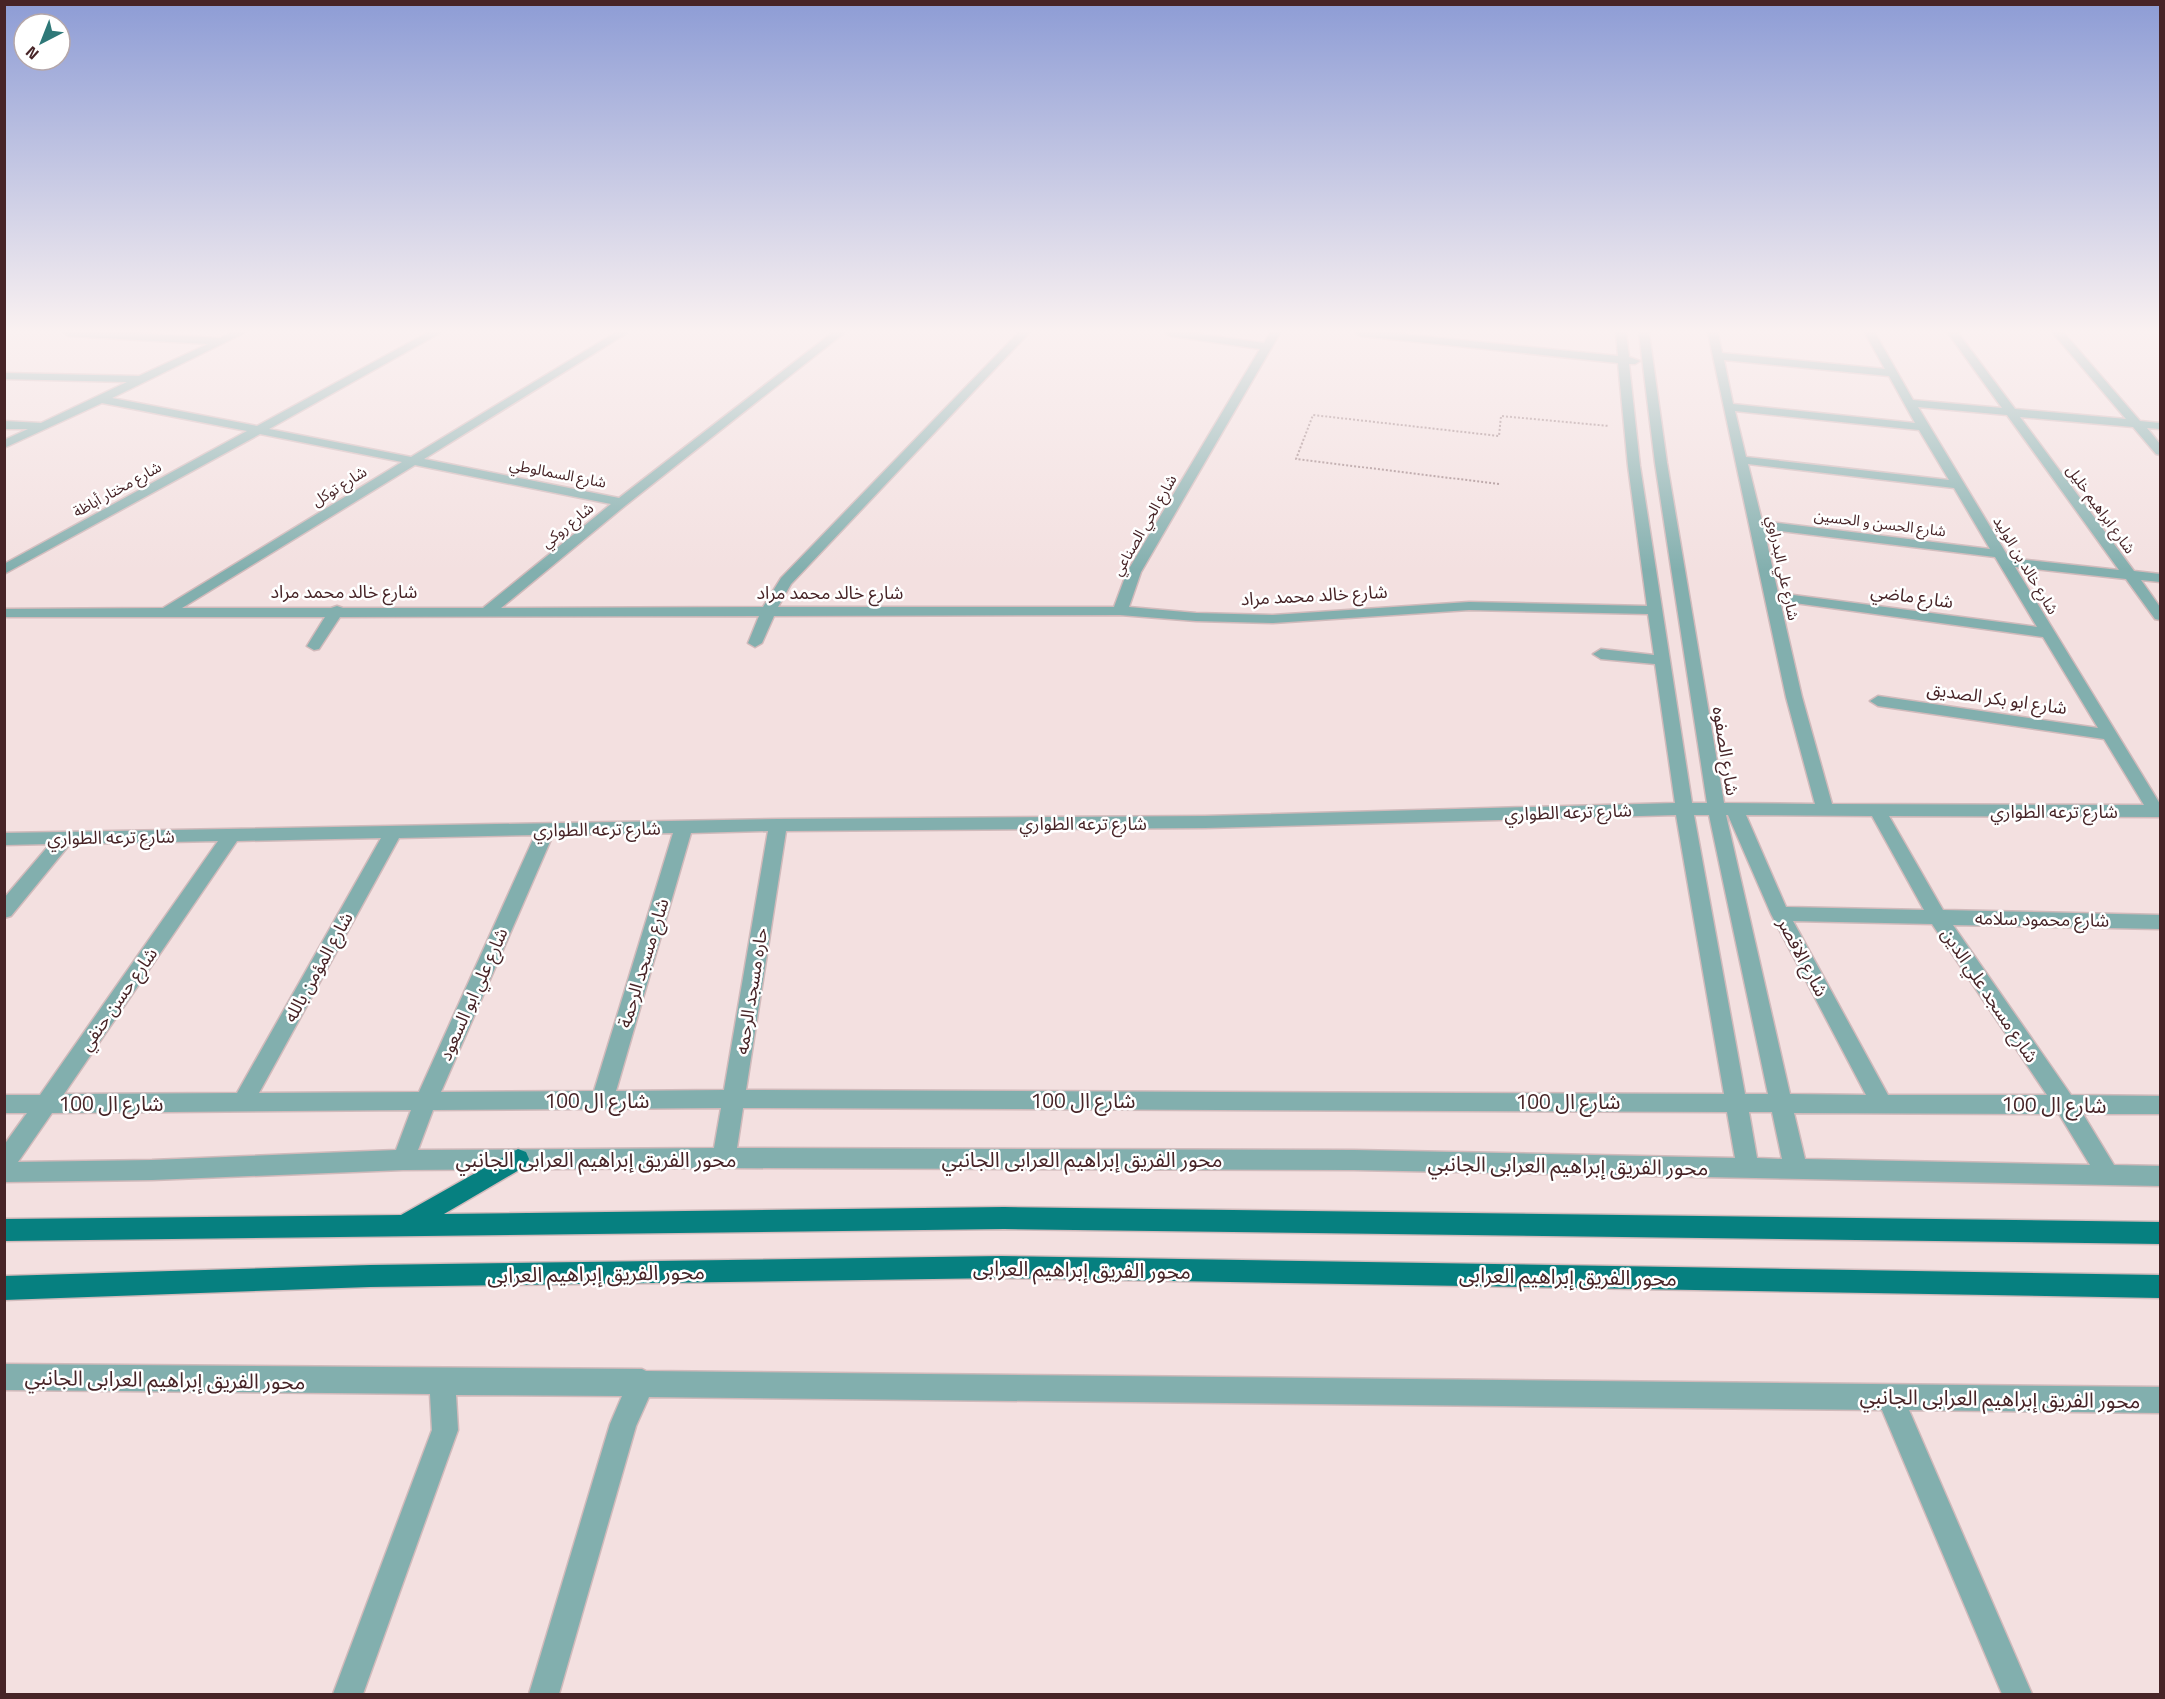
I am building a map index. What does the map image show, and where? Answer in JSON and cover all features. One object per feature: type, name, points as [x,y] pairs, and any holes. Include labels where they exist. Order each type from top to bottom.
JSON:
[{"type":"main road","points":[[406,1224],[518,1159]]},
{"type":"main road","points":[[4,1230],[1004,1218],[2160,1233]]},
{"type":"main road","name":"محور الفريق إبراهيم العرابى","points":[[4,1288],[370,1276],[1001,1267],[2160,1287]]},
{"type":"street","points":[[4,445],[73,412]]},
{"type":"street","name":"شارع السمالوطي","points":[[168,412],[621,502]]},
{"type":"street","name":"شارع مختار أباظة","points":[[4,570],[290,412]]},
{"type":"street","name":"شارع توكل","points":[[166,611],[491,412]]},
{"type":"street","name":"شارع روكي","points":[[488,611],[621,502],[736,412]]},
{"type":"street","points":[[755,643],[768,611],[786,581],[948,412]]},
{"type":"street","name":"شارع الحي الصناعي","points":[[1120,611],[1134,572],[1228,412]]},
{"type":"street","points":[[1630,412],[1654,610],[1684,809],[1748,1169]]},
{"type":"street","name":"شارع الصفوه","points":[[1654,412],[1661,463],[1725,808],[1780,1102],[1796,1170]]},
{"type":"street","name":"شارع علي البدراوي","points":[[1729,412],[1794,697],[1825,810]]},
{"type":"street","points":[[1780,412],[1923,427]]},
{"type":"street","name":"شارع خالد بن الوليد","points":[[1914,412],[2109,735],[2158,811]]},
{"type":"street","name":"شارع ابراهيم خليل","points":[[2010,412],[2160,616]]},
{"type":"street","points":[[2013,412],[2160,426]]},
{"type":"street","points":[[2127,412],[2160,451]]},
{"type":"street","points":[[4,425],[43,427]]},
{"type":"street","points":[[1741,460],[1959,485]]},
{"type":"street","name":"شارع الحسن و الحسين","points":[[1756,524],[2160,578]]},
{"type":"street","name":"شارع ماضي","points":[[1772,596],[2047,633]]},
{"type":"street","name":"شارع خالد محمد مراد","points":[[4,613],[337,610],[1120,611],[1234,619],[1312,618],[1469,606],[1654,610]]},
{"type":"street","points":[[314,646],[337,610]]},
{"type":"street","points":[[1234,619],[1240,636]]},
{"type":"street","points":[[1601,654],[1662,660]]},
{"type":"street","name":"شارع ابو بكر الصديق","points":[[1878,701],[2109,735]]},
{"type":"street","name":"شارع ترعه الطواري","points":[[4,839],[778,825],[1205,822],[1725,808],[1878,811],[2158,811]]},
{"type":"street","name":"شارع الاقصر","points":[[1725,808],[1881,1102]]},
{"type":"street","name":"شارع مسجد علي الدين","points":[[1878,811],[1937,916],[2065,1104],[2108,1175]]},
{"type":"street","name":"حاره مسجد الرحمه","points":[[723,1158],[778,825]]},
{"type":"street","name":"شارع مسجد الرحمة","points":[[602,1100],[684,827]]},
{"type":"street","name":"شارع علي ابو السعود","points":[[404,1160],[426,1101],[546,830]]},
{"type":"street","name":"شارع المؤمن بالله","points":[[243,1102],[393,833]]},
{"type":"street","name":"شارع حسن حنفي","points":[[4,1164],[232,834]]},
{"type":"street","points":[[4,911],[65,838]]},
{"type":"street","name":"شارع محمود سلامه","points":[[1780,914],[2160,921]]},
{"type":"street","name":"شارع ال 100","points":[[4,1104],[734,1099],[1881,1102],[2160,1105]]},
{"type":"street","name":"محور الفريق إبراهيم العرابى الجانبي","points":[[4,1172],[152,1170],[404,1160],[723,1158],[1354,1160],[2160,1176]]},
{"type":"street","name":"محور الفريق إبراهيم العرابى الجانبي","points":[[4,1377],[642,1382],[2160,1400]]},
{"type":"street","points":[[348,1695],[445,1430],[442,1382]]},
{"type":"street","points":[[544,1695],[623,1424],[642,1382]]},
{"type":"street","points":[[1889,1396],[2017,1695]]},
{"type":"path","points":[[1499,484],[1296,459],[1313,415],[1499,436],[1501,416],[1631,428]]}]
